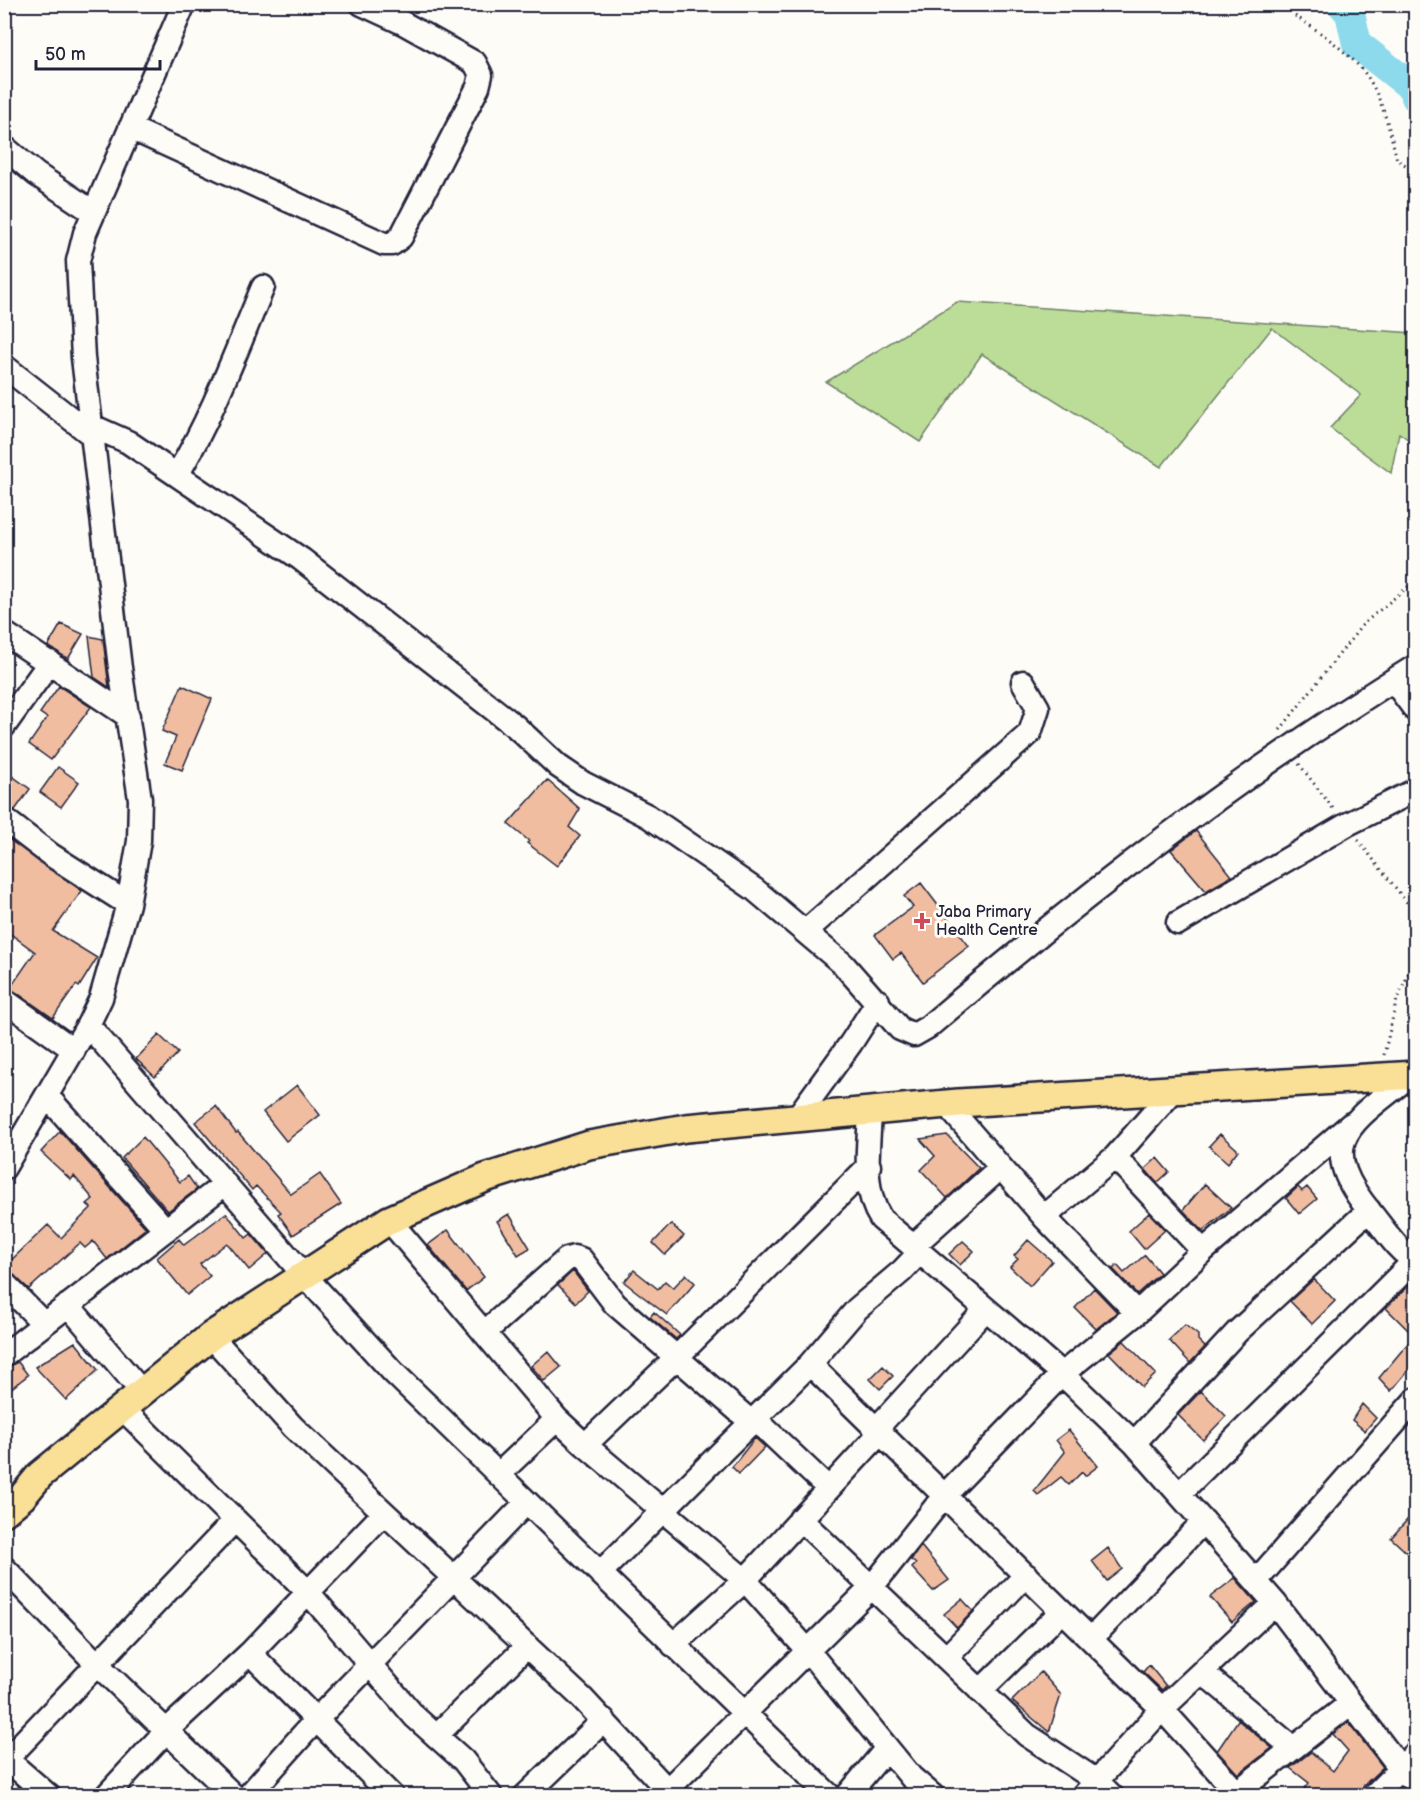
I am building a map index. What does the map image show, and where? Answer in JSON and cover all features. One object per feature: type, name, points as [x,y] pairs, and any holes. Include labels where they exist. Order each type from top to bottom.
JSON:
[{"type":"main road","points":[[4,1496],[40,1475],[211,1336],[389,1220],[485,1178],[589,1145],[686,1128],[798,1116],[870,1112],[946,1104],[1413,1075]]},
{"type":"main road","points":[[4,1512],[22,1497],[40,1475]]},
{"type":"street","points":[[4,1168],[88,1025],[108,976],[128,904],[139,841],[140,799],[120,669],[83,358],[78,261],[93,212],[184,4]]},
{"type":"street","points":[[130,128],[384,244],[392,244],[401,237],[478,87],[480,75],[475,63],[403,23],[362,4]]},
{"type":"street","points":[[4,147],[36,174],[93,212]]},
{"type":"street","points":[[177,475],[198,441],[228,378],[237,347],[263,288]]},
{"type":"street","points":[[4,366],[92,431],[128,442],[310,566],[515,726],[558,766],[583,783],[648,816],[754,889],[843,964],[878,1001],[900,1029],[914,1035],[928,1027],[1027,943],[1143,852],[1325,722],[1416,666]]},
{"type":"street","points":[[4,633],[128,716]]},
{"type":"street","points":[[4,726],[50,662]]},
{"type":"street","points":[[1393,680],[1416,711]]},
{"type":"street","points":[[805,932],[1030,733],[1038,708],[1023,682]]},
{"type":"street","points":[[1178,923],[1346,825],[1416,790]]},
{"type":"street","points":[[4,819],[51,855],[128,904]]},
{"type":"street","points":[[4,1000],[74,1050]]},
{"type":"street","points":[[798,1116],[851,1043],[878,1001]]},
{"type":"street","points":[[88,1025],[303,1274],[393,1372],[830,1796]]},
{"type":"street","points":[[211,1336],[293,1427],[604,1720],[671,1792],[871,1588],[945,1495],[1062,1374],[1137,1313],[1203,1251],[1351,1124],[1413,1075]]},
{"type":"street","points":[[1044,1217],[1115,1157],[1173,1091]]},
{"type":"street","points":[[47,1096],[166,1230]]},
{"type":"street","points":[[946,1104],[1044,1217],[1137,1313]]},
{"type":"street","points":[[870,1112],[868,1186],[872,1205],[881,1219],[1062,1374],[1134,1443],[1275,1603],[1351,1703],[1411,1768],[1373,1796]]},
{"type":"street","points":[[1179,1494],[1415,1261],[1369,1210],[1343,1172],[1341,1149],[1351,1124]]},
{"type":"street","points":[[1115,1157],[1203,1251]]},
{"type":"street","points":[[585,1445],[869,1166]]},
{"type":"street","points":[[600,1573],[810,1364],[857,1309],[902,1272],[917,1249],[1000,1168]]},
{"type":"street","points":[[4,1355],[225,1184]]},
{"type":"street","points":[[1134,1443],[1237,1332],[1369,1210]]},
{"type":"street","points":[[389,1220],[557,1419],[745,1580],[809,1652],[911,1777],[933,1796]]},
{"type":"street","points":[[484,1333],[567,1259],[574,1257],[581,1259],[615,1304],[828,1488]]},
{"type":"street","points":[[4,1283],[44,1324]]},
{"type":"street","points":[[68,1305],[132,1400],[235,1520],[307,1591],[415,1717],[462,1760],[491,1796]]},
{"type":"street","points":[[673,1645],[745,1580],[986,1309]]},
{"type":"street","points":[[810,1364],[1162,1709],[1236,1794],[1351,1703]]},
{"type":"street","points":[[1256,1581],[1416,1399]]},
{"type":"street","points":[[499,1474],[557,1419]]},
{"type":"street","points":[[248,1796],[315,1721],[372,1665],[528,1502]]},
{"type":"street","points":[[106,1796],[166,1731],[250,1653],[384,1513]]},
{"type":"street","points":[[800,1519],[1027,1735],[1097,1791],[1162,1709],[1275,1603]]},
{"type":"street","points":[[49,1796],[5,1760],[235,1520]]},
{"type":"street","points":[[1091,1640],[1204,1521]]},
{"type":"street","points":[[4,1568],[98,1665],[234,1796]]},
{"type":"street","points":[[946,1658],[1026,1575]]},
{"type":"street","points":[[980,1691],[1062,1611]]},
{"type":"street","points":[[436,1736],[527,1646]]},
{"type":"street","points":[[250,1653],[392,1796]]},
{"type":"street","points":[[1202,1672],[1293,1748]]},
{"type":"street","points":[[525,1796],[604,1720]]},
{"type":"street","points":[[847,1796],[887,1748]]},
{"type":"path","points":[[1295,16],[1320,32],[1367,76],[1388,124],[1397,160],[1416,171]]},
{"type":"path","points":[[1271,760],[1275,737],[1328,667],[1363,624],[1416,580]]},
{"type":"path","points":[[1380,1077],[1397,999],[1416,957]]},
{"type":"green space","points":[[957,302],[1415,333],[1415,444],[1399,433],[1391,473],[1330,428],[1361,395],[1272,328],[1161,467],[982,354],[920,442],[826,382]]},
{"type":"building","points":[[61,624],[83,634],[68,659],[48,646]]},
{"type":"building","points":[[89,636],[103,639],[109,687],[94,677]]},
{"type":"building","points":[[182,685],[212,699],[182,770],[165,763],[176,737],[162,731]]},
{"type":"building","points":[[59,686],[91,707],[51,760],[29,744],[47,718],[40,713]]},
{"type":"building","points":[[58,767],[79,782],[61,807],[40,792]]},
{"type":"building","points":[[4,770],[30,789],[15,810],[4,806]]},
{"type":"building","points":[[547,780],[580,809],[569,827],[580,836],[557,866],[527,843],[529,841],[508,824]]},
{"type":"building","points":[[1196,831],[1232,876],[1206,891],[1171,850]]},
{"type":"building","points":[[4,836],[82,891],[53,931],[97,958],[79,987],[76,985],[53,1018],[10,988],[35,952],[4,929]]},
{"type":"building","name":"Jaba Primary Health Centre","points":[[921,883],[969,946],[923,982],[901,953],[893,959],[875,935],[913,907],[904,896]]},
{"type":"building","points":[[159,1035],[178,1053],[155,1077],[136,1059]]},
{"type":"building","points":[[297,1085],[320,1115],[286,1141],[263,1112]]},
{"type":"building","points":[[216,1106],[236,1133],[238,1132],[291,1194],[320,1174],[341,1204],[293,1235],[278,1214],[281,1212],[256,1186],[252,1190],[195,1122]]},
{"type":"building","points":[[60,1131],[146,1228],[107,1259],[93,1241],[85,1248],[80,1243],[29,1289],[4,1267],[48,1225],[61,1238],[91,1208],[87,1204],[93,1199],[74,1176],[71,1180],[41,1152]]},
{"type":"building","points":[[1220,1134],[1238,1150],[1228,1163],[1209,1146]]},
{"type":"building","points":[[947,1135],[979,1168],[947,1198],[921,1170],[935,1156],[920,1139]]},
{"type":"building","points":[[143,1137],[180,1182],[188,1176],[197,1189],[168,1211],[122,1158]]},
{"type":"building","points":[[1157,1158],[1169,1172],[1157,1183],[1145,1169]]},
{"type":"building","points":[[1205,1184],[1231,1208],[1203,1231],[1183,1210]]},
{"type":"building","points":[[1298,1187],[1302,1191],[1307,1187],[1317,1199],[1299,1214],[1286,1198]]},
{"type":"building","points":[[226,1213],[246,1238],[251,1234],[268,1254],[249,1270],[227,1243],[200,1264],[210,1276],[187,1295],[157,1258],[179,1239],[184,1245]]},
{"type":"building","points":[[1149,1213],[1165,1230],[1144,1249],[1129,1231]]},
{"type":"building","points":[[509,1214],[530,1248],[518,1255],[497,1221]]},
{"type":"building","points":[[671,1224],[684,1236],[665,1255],[653,1243]]},
{"type":"building","points":[[448,1230],[484,1277],[466,1291],[428,1245]]},
{"type":"building","points":[[1028,1240],[1052,1261],[1030,1286],[1010,1267],[1018,1259],[1014,1256]]},
{"type":"building","points":[[963,1241],[974,1251],[960,1265],[949,1254]]},
{"type":"building","points":[[1145,1255],[1160,1273],[1137,1294],[1113,1269],[1117,1265],[1124,1273]]},
{"type":"building","points":[[634,1270],[658,1289],[665,1281],[673,1288],[686,1274],[695,1283],[667,1315],[624,1282]]},
{"type":"building","points":[[573,1271],[588,1291],[576,1303],[558,1285]]},
{"type":"building","points":[[1314,1279],[1335,1301],[1312,1324],[1290,1301]]},
{"type":"building","points":[[1416,1279],[1416,1361],[1391,1391],[1379,1378],[1414,1336],[1386,1308]]},
{"type":"building","points":[[1094,1288],[1117,1312],[1096,1329],[1075,1308]]},
{"type":"building","points":[[654,1312],[680,1335],[676,1339],[650,1317]]},
{"type":"building","points":[[1185,1325],[1198,1335],[1198,1340],[1205,1347],[1190,1363],[1169,1340]]},
{"type":"building","points":[[1124,1341],[1156,1374],[1142,1387],[1109,1353]]},
{"type":"building","points":[[75,1342],[98,1370],[66,1400],[35,1367]]},
{"type":"building","points":[[548,1351],[561,1367],[544,1381],[531,1366]]},
{"type":"building","points":[[18,1362],[28,1375],[4,1394],[4,1368]]},
{"type":"building","points":[[883,1366],[893,1376],[880,1389],[870,1379]]},
{"type":"building","points":[[1201,1391],[1226,1416],[1203,1440],[1178,1415]]},
{"type":"building","points":[[1362,1404],[1376,1418],[1365,1431],[1352,1420]]},
{"type":"building","points":[[1069,1430],[1098,1466],[1085,1476],[1082,1472],[1069,1485],[1061,1477],[1038,1495],[1034,1491],[1065,1452],[1056,1440]]},
{"type":"building","points":[[755,1438],[765,1447],[739,1474],[732,1467]]},
{"type":"building","points":[[1416,1510],[1416,1561],[1391,1538]]},
{"type":"building","points":[[921,1546],[949,1580],[933,1591],[912,1568],[916,1564],[911,1560]]},
{"type":"building","points":[[1108,1548],[1122,1569],[1107,1581],[1092,1561]]},
{"type":"building","points":[[1235,1578],[1256,1602],[1232,1622],[1210,1597]]},
{"type":"building","points":[[962,1599],[973,1611],[957,1628],[944,1614]]},
{"type":"building","points":[[1149,1665],[1166,1686],[1162,1690],[1143,1672]]},
{"type":"building","points":[[1041,1672],[1061,1695],[1049,1732],[1012,1701]]},
{"type":"building","points":[[1238,1720],[1272,1748],[1238,1774],[1217,1751]]},
{"type":"building","points":[[1348,1722],[1383,1767],[1363,1786],[1360,1796],[1299,1796],[1309,1783],[1290,1768],[1311,1752],[1333,1771],[1348,1751],[1333,1734]]},
{"type":"waterway","points":[[1342,4],[1350,13],[1357,44],[1413,88],[1416,97]]},
{"type":"place","name":"Jaba Primary Health Centre","points":[[922,921]]}]
